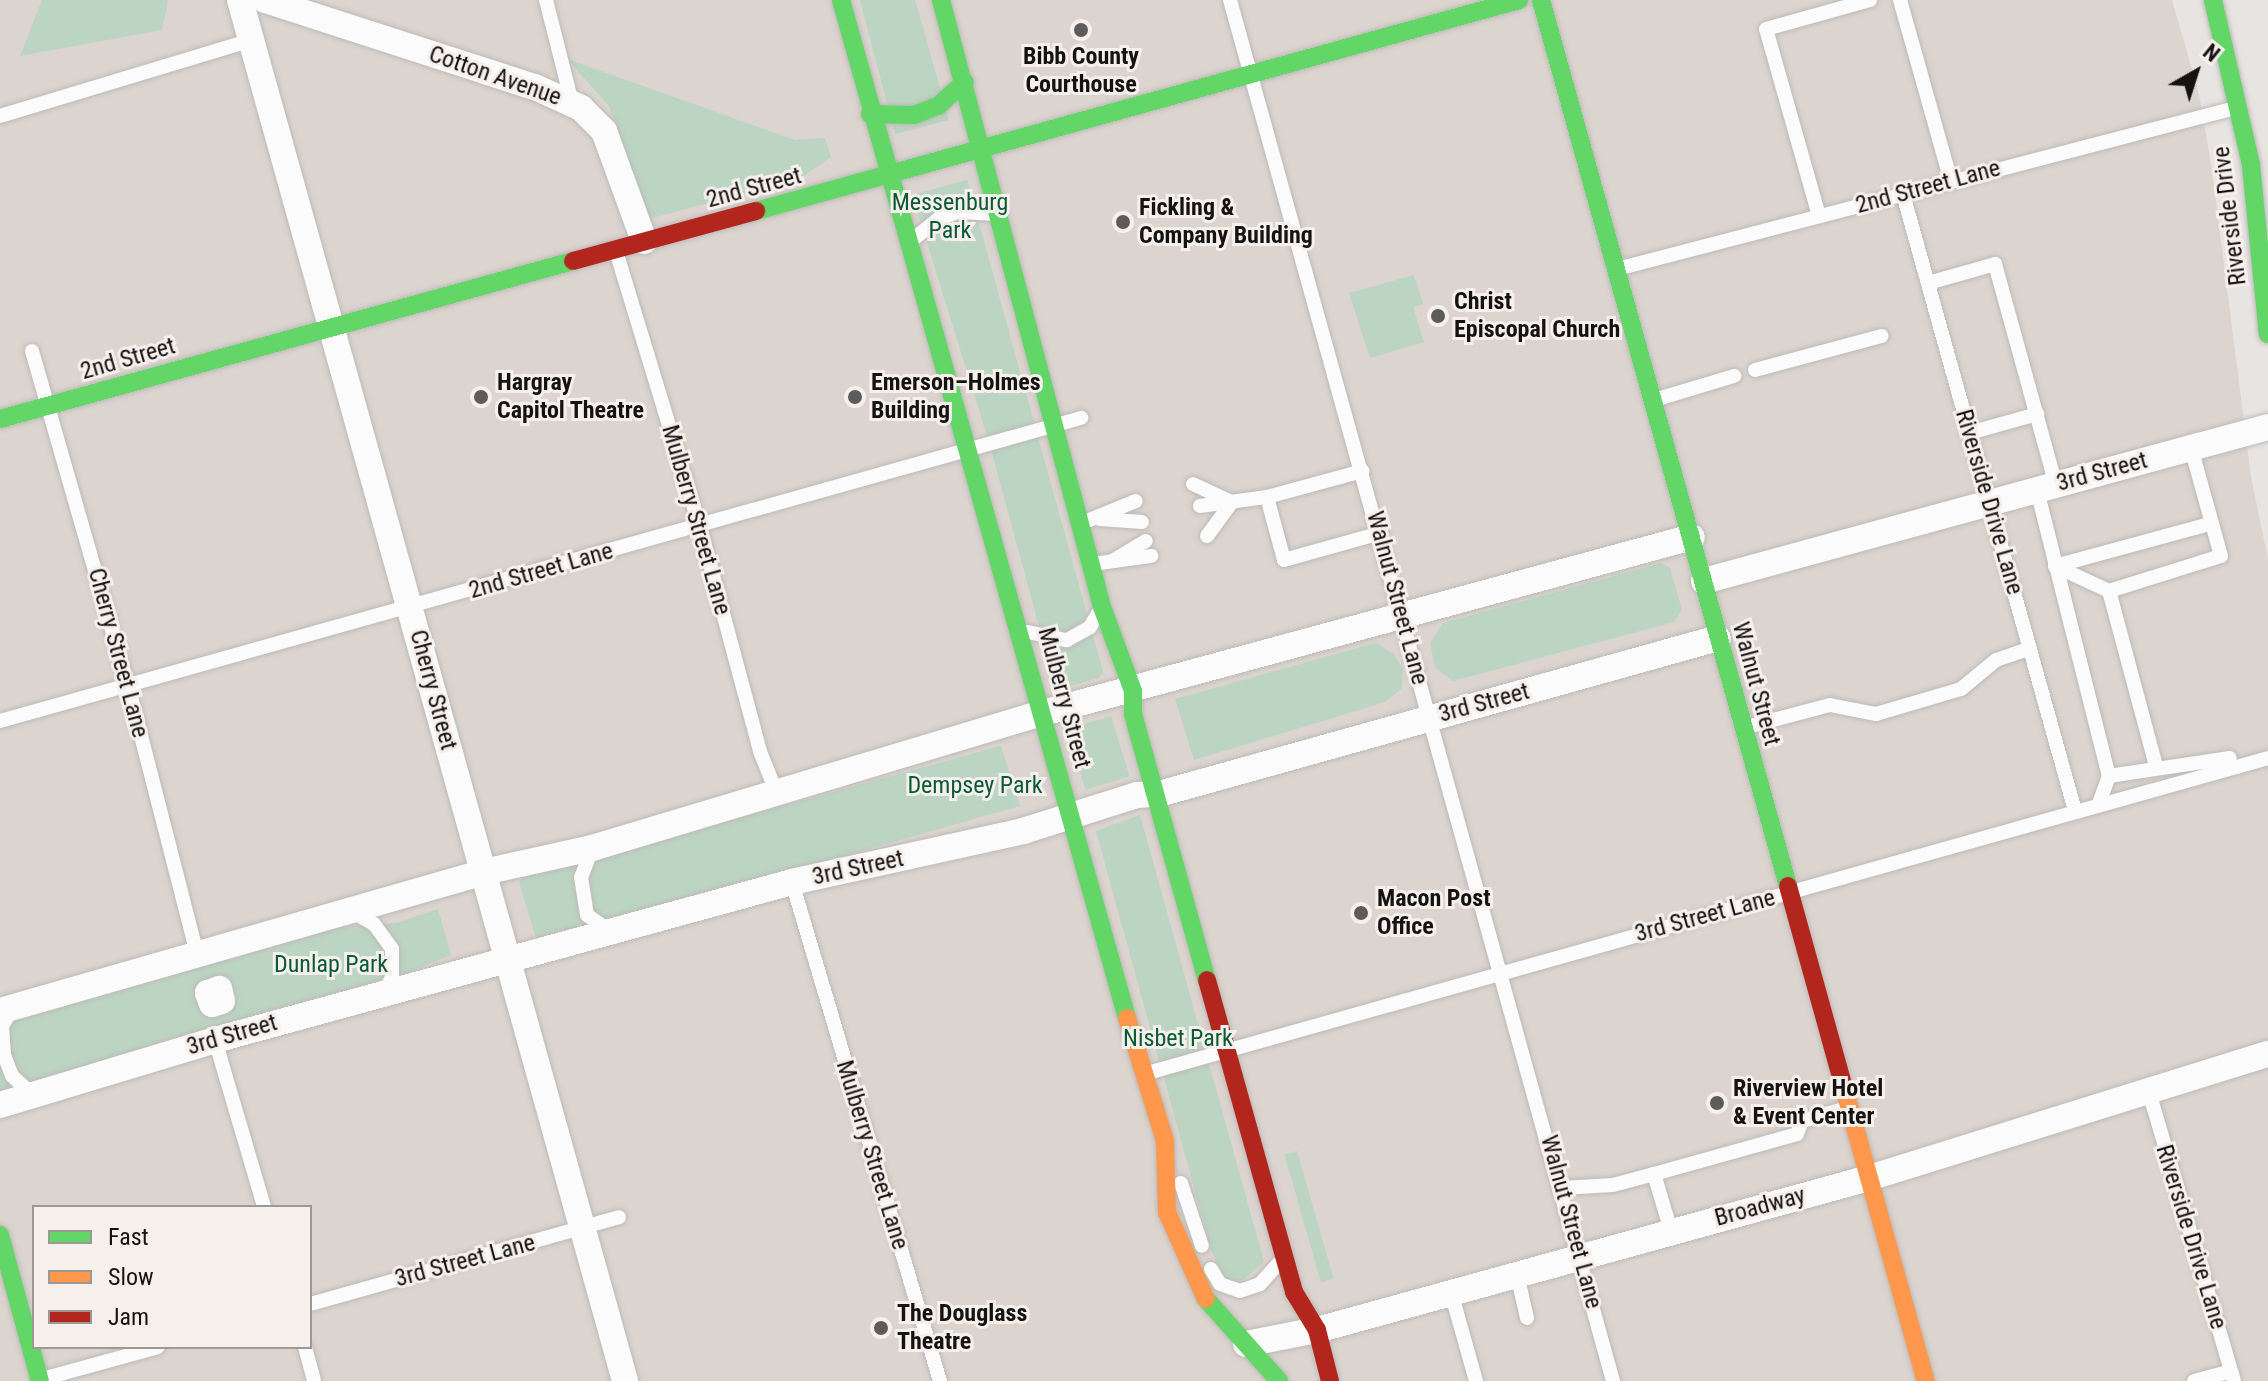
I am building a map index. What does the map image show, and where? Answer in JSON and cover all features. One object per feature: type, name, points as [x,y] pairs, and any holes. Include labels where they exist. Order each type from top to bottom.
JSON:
[{"type":"main road","name":"Mulberry Street","points":[[841,0],[886,175],[969,447],[1142,1074],[1165,1141],[1167,1212],[1185,1265],[1200,1292],[1279,1381]]},
{"type":"main road","points":[[941,0],[984,148],[1102,607],[1133,691],[1133,714],[1159,794],[1227,1050],[1283,1240],[1294,1292],[1317,1330],[1330,1381]]},
{"type":"main road","name":"2nd Street","points":[[0,419],[329,331],[1519,0]]},
{"type":"main road","name":"Walnut Street","points":[[1541,0],[1926,1381]]},
{"type":"main road","name":"Riverside Drive","points":[[2213,0],[2251,165],[2268,334]]},
{"type":"main road","points":[[870,114],[914,115],[938,106],[965,82]]},
{"type":"main road","points":[[0,1235],[38,1381]]},
{"type":"street","name":"Cherry Street","points":[[240,0],[317,272],[329,331],[411,607],[625,1381]]},
{"type":"street","name":"Cotton Avenue","points":[[265,0],[572,103],[604,131],[644,241]]},
{"type":"street","name":"3rd Street","points":[[1704,581],[2268,427]]},
{"type":"street","points":[[6,1010],[354,913],[484,872],[592,848],[1043,713],[1692,537]]},
{"type":"street","name":"3rd Street","points":[[0,1105],[215,1040],[617,934],[792,882],[981,842],[1718,638]]},
{"type":"street","name":"Broadway","points":[[1246,1344],[1317,1330],[1869,1178],[2268,1054]]},
{"type":"lane","points":[[546,0],[572,103]]},
{"type":"lane","name":"Walnut Street Lane","points":[[1230,0],[1405,617],[1427,718],[1503,972],[1613,1381]]},
{"type":"lane","points":[[1819,216],[1766,29],[1870,0]]},
{"type":"lane","points":[[1900,0],[1951,181]]},
{"type":"lane","points":[[0,116],[251,40]]},
{"type":"lane","name":"2nd Street Lane","points":[[1616,270],[2240,107]]},
{"type":"lane","name":"Riverside Drive Lane","points":[[1903,194],[2075,811]]},
{"type":"lane","points":[[907,245],[938,219],[958,212],[1001,215]]},
{"type":"lane","name":"Mulberry Street Lane","points":[[615,249],[700,527],[761,754],[776,791]]},
{"type":"lane","points":[[1928,283],[1995,264],[2037,414],[2055,566],[2109,776],[2099,804]]},
{"type":"lane","points":[[1755,370],[1882,336]]},
{"type":"lane","name":"Cherry Street Lane","points":[[32,351],[128,685],[198,957]]},
{"type":"lane","points":[[1653,400],[1734,376]]},
{"type":"lane","points":[[1969,433],[2037,414]]},
{"type":"lane","name":"2nd Street Lane","points":[[0,721],[1081,418]]},
{"type":"lane","points":[[2055,566],[2109,591],[2221,556],[2191,448]]},
{"type":"lane","points":[[1232,502],[1196,494],[1232,502],[1267,497],[1363,471]]},
{"type":"lane","points":[[1267,497],[1284,560],[1381,533]]},
{"type":"lane","points":[[1206,529],[1232,502]]},
{"type":"lane","points":[[1080,524],[1138,511],[1115,507],[1100,519]]},
{"type":"lane","points":[[2055,566],[2210,524]]},
{"type":"lane","points":[[1114,560],[1127,548],[1146,541]]},
{"type":"lane","points":[[1092,564],[1151,556]]},
{"type":"lane","points":[[2109,591],[2156,766]]},
{"type":"lane","points":[[1020,629],[1042,639],[1067,640],[1090,627],[1102,607]]},
{"type":"lane","points":[[1743,728],[1830,705],[1876,714],[1961,689],[1996,660],[2030,648]]},
{"type":"lane","points":[[2109,776],[2156,766],[2230,758]]},
{"type":"lane","name":"3rd Street Lane","points":[[1142,1074],[2268,758]]},
{"type":"lane","points":[[592,848],[581,877],[587,915],[617,934]]},
{"type":"lane","name":"Mulberry Street Lane","points":[[792,882],[940,1381]]},
{"type":"lane","points":[[354,913],[374,924],[392,949],[392,977],[384,993]]},
{"type":"lane","points":[[6,1010],[2,1026],[4,1055],[12,1076],[32,1094]]},
{"type":"lane","points":[[215,1040],[263,1205]]},
{"type":"lane","name":"Riverside Drive Lane","points":[[2149,1092],[2232,1376]]},
{"type":"lane","points":[[1562,1188],[1613,1185],[1654,1174],[1797,1134],[1802,1121],[1850,1108]]},
{"type":"lane","points":[[1165,1141],[1220,1284],[1240,1291],[1260,1284],[1280,1260],[1283,1240]]},
{"type":"lane","points":[[1654,1174],[1671,1231]]},
{"type":"lane","name":"3rd Street Lane","points":[[312,1303],[619,1217]]},
{"type":"lane","points":[[1517,1274],[1527,1318]]},
{"type":"lane","points":[[1451,1292],[1476,1381]]},
{"type":"lane","points":[[38,1381],[151,1349]]},
{"type":"lane","points":[[306,1349],[314,1381]]},
{"type":"lane","points":[[2194,1381],[2232,1376]]},
{"type":"shaded area","points":[[0,0],[2172,0],[2199,94],[2212,170],[2251,477],[2268,559],[2268,1381],[0,1381]]},
{"type":"green space","points":[[42,0],[168,1],[162,30],[20,56]]},
{"type":"green space","points":[[860,0],[915,0],[949,120],[895,134]]},
{"type":"green space","points":[[567,59],[795,140],[825,138],[831,157],[799,179],[648,219],[609,106]]},
{"type":"green space","name":"Messenburg Park","points":[[967,180],[1103,672],[1099,678],[1062,688],[1055,685],[989,442],[912,195]]},
{"type":"green space","points":[[1414,275],[1423,304],[1413,307],[1424,342],[1370,358],[1349,293]]},
{"type":"green space","points":[[1661,563],[1670,568],[1682,610],[1674,622],[1453,681],[1435,667],[1430,643],[1443,623]]},
{"type":"green space","points":[[1376,643],[1394,654],[1403,669],[1402,688],[1385,702],[1194,760],[1175,699]]},
{"type":"green space","points":[[1111,716],[1129,776],[1085,790],[1067,729]]},
{"type":"green space","name":"Dempsey Park","points":[[1001,746],[1020,806],[626,918],[540,940],[535,935],[519,882],[524,877]]},
{"type":"green space","name":"Nisbet Park","points":[[1140,815],[1264,1262],[1243,1280],[1231,1281],[1221,1275],[1211,1249],[1096,831]]},
{"type":"green space","name":"Dunlap Park","points":[[438,909],[451,955],[356,993],[0,1091],[0,1022],[341,927],[396,923]]},
{"type":"green space","points":[[1297,1151],[1334,1279],[1321,1282],[1285,1155]]},
{"type":"traffic: fast","points":[[841,0],[1127,1018]]},
{"type":"traffic: fast","points":[[941,0],[1102,607],[1133,691],[1133,714],[1207,980]]},
{"type":"traffic: fast","points":[[886,175],[1519,0]]},
{"type":"traffic: fast","points":[[1541,0],[1788,886]]},
{"type":"traffic: fast","points":[[2213,0],[2251,165],[2268,334]]},
{"type":"traffic: fast","points":[[870,114],[914,115],[938,106],[965,82]]},
{"type":"traffic: fast","points":[[756,211],[886,175]]},
{"type":"traffic: fast","points":[[0,419],[573,261]]},
{"type":"traffic: fast","points":[[0,1235],[40,1381]]},
{"type":"traffic: fast","points":[[1206,1299],[1279,1381]]},
{"type":"traffic: slow","points":[[1127,1018],[1165,1141],[1167,1212],[1206,1299]]},
{"type":"traffic: slow","points":[[1842,1081],[1926,1381]]},
{"type":"traffic: jam","points":[[573,261],[756,211]]},
{"type":"traffic: jam","points":[[1788,886],[1842,1081]]},
{"type":"traffic: jam","points":[[1207,980],[1294,1292],[1317,1330],[1330,1381]]},
{"type":"place","name":"Bibb County Courthouse","points":[[1081,30]]},
{"type":"place","name":"Fickling & Company Building","points":[[1123,222]]},
{"type":"place","name":"Christ Episcopal Church","points":[[1438,316]]},
{"type":"place","name":"Hargray Capitol Theatre","points":[[481,397]]},
{"type":"place","name":"Emerson–Holmes Building","points":[[855,397]]},
{"type":"place","name":"Macon Post Office","points":[[1361,913]]},
{"type":"place","name":"Riverview Hotel & Event Center","points":[[1717,1103]]},
{"type":"place","name":"The Douglass Theatre","points":[[881,1328]]}]
